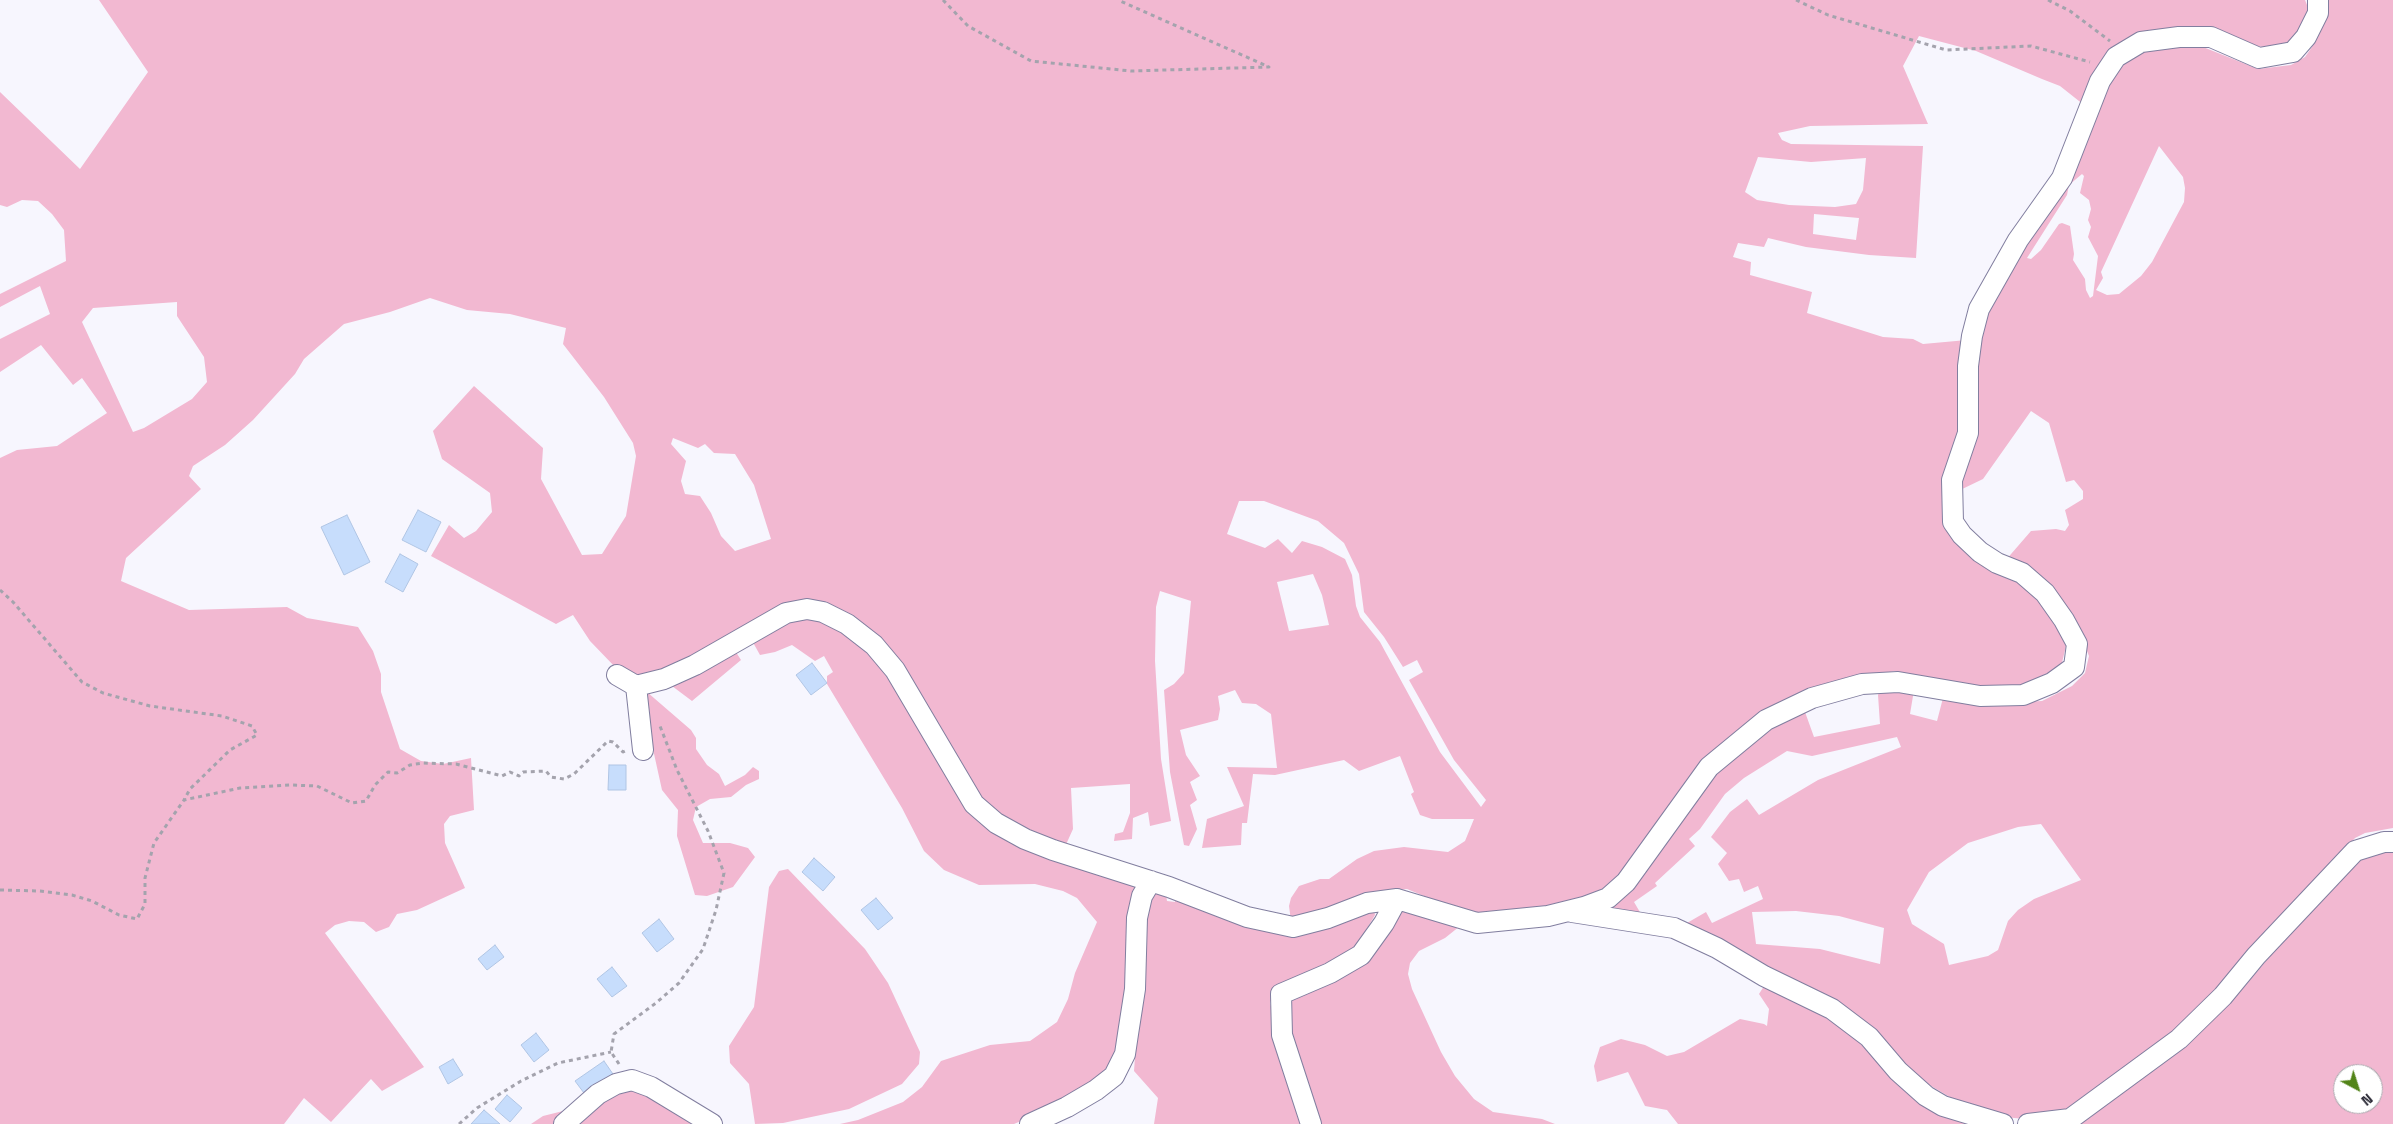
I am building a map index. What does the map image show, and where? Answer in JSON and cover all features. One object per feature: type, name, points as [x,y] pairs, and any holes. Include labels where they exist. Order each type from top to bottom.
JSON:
[{"type":"street","points":[[617,675],[636,686],[664,679],[695,665],[786,613],[807,609],[823,612],[847,624],[874,645],[895,670],[974,804],[996,823],[1025,839],[1053,850],[1151,881],[1247,917],[1293,927],[1328,918],[1368,903],[1397,899],[1477,923],[1548,916],[1608,898],[1626,882],[1709,767],[1766,720],[1812,698],[1862,684],[1898,682],[1980,696],[2024,696],[2052,683],[2074,667],[2078,644],[2045,593],[2022,573],[1997,564],[1962,535],[1953,522],[1952,480],[1968,433],[1968,366],[1972,336],[1979,310],[2018,240],[2062,178],[2100,81],[2116,57],[2133,47],[2179,37],[2210,37],[2259,58],[2293,52],[2306,37],[2318,13],[2318,0]]},
{"type":"street","points":[[635,746],[636,686]]},
{"type":"street","points":[[2028,1124],[2070,1119],[2179,1039],[2223,996],[2289,919],[2355,851],[2384,842],[2393,842]]},
{"type":"street","points":[[1030,1124],[1067,1107],[1096,1090],[1114,1076],[1125,1054],[1135,989],[1137,918],[1142,896],[1151,881]]},
{"type":"street","points":[[1311,1124],[1282,1035],[1281,994],[1330,973],[1361,954],[1384,923],[1397,899]]},
{"type":"street","points":[[1568,911],[1674,928],[1717,948],[1764,976],[1832,1008],[1869,1037],[1898,1071],[1926,1096],[1943,1106],[2003,1124]]},
{"type":"street","points":[[564,1124],[598,1094],[616,1084],[632,1080],[651,1087],[712,1124]]},
{"type":"path","points":[[943,0],[968,26],[1031,60],[1131,70],[1269,66],[1118,0]]},
{"type":"path","points":[[1796,0],[1828,14],[1946,50],[2031,46],[2109,67]]},
{"type":"path","points":[[2048,0],[2133,47]]},
{"type":"path","points":[[0,590],[13,602],[82,682],[102,693],[150,706],[222,716],[252,726],[257,735],[230,750],[190,789],[154,843],[145,878],[145,904],[137,920],[119,915],[92,901],[72,895],[40,891],[0,890]]},
{"type":"path","points":[[632,1080],[611,1052],[614,1034],[656,1003],[679,983],[703,949],[716,910],[724,874],[708,831],[677,770],[658,722]]},
{"type":"path","points":[[184,800],[240,788],[291,785],[317,786],[352,803],[366,801],[375,785],[388,772],[397,773],[410,766],[423,763],[456,764],[502,776],[510,772],[519,776],[523,772],[546,771],[552,776],[564,779],[574,774],[608,741],[613,742],[623,752],[635,746]]},
{"type":"path","points":[[458,1124],[477,1108],[520,1081],[558,1063],[611,1052]]},
{"type":"shaded area","points":[[99,0],[2305,0],[2309,10],[2302,28],[2289,44],[2274,48],[2138,34],[2084,105],[2060,86],[1976,51],[1919,36],[1903,66],[1928,124],[1810,126],[1778,133],[1782,140],[1791,144],[1923,146],[1916,258],[1869,255],[1806,247],[1768,238],[1764,247],[1738,243],[1733,257],[1751,262],[1750,275],[1812,292],[1807,313],[1883,337],[1913,339],[1923,344],[1967,340],[1950,527],[2035,591],[2056,617],[2066,646],[2060,671],[2034,685],[1988,688],[1953,686],[1895,671],[1864,677],[1771,711],[1603,896],[1566,905],[1470,915],[1407,889],[1368,893],[1291,921],[1289,906],[1291,898],[1299,886],[1320,879],[1329,879],[1357,859],[1374,851],[1404,847],[1448,852],[1465,841],[1474,819],[1432,819],[1420,815],[1411,794],[1414,792],[1400,756],[1359,771],[1344,760],[1275,775],[1253,774],[1247,823],[1242,823],[1241,845],[1202,848],[1207,819],[1244,806],[1227,767],[1277,768],[1271,714],[1256,704],[1242,703],[1235,690],[1218,696],[1220,709],[1218,720],[1180,730],[1186,755],[1200,776],[1190,782],[1197,800],[1190,805],[1197,829],[1189,846],[1184,845],[1170,772],[1164,690],[1174,684],[1184,673],[1191,601],[1160,591],[1156,607],[1155,661],[1161,759],[1171,821],[1150,826],[1148,812],[1133,818],[1132,839],[1114,841],[1115,834],[1123,832],[1130,813],[1130,784],[1071,788],[1073,829],[1064,849],[986,808],[912,685],[825,605],[653,676],[631,676],[616,668],[590,641],[573,615],[556,624],[431,556],[449,525],[464,538],[476,531],[492,512],[490,493],[442,459],[433,431],[474,386],[543,448],[541,479],[582,555],[602,554],[626,516],[636,456],[633,443],[604,397],[563,344],[566,328],[510,314],[467,310],[430,298],[390,312],[344,324],[304,359],[295,374],[253,420],[225,445],[193,466],[189,476],[201,489],[126,558],[121,581],[189,610],[287,607],[307,618],[358,627],[373,651],[381,674],[381,692],[400,749],[421,761],[443,764],[471,758],[474,810],[450,816],[444,824],[445,843],[465,888],[417,910],[397,914],[389,927],[376,932],[364,922],[349,921],[335,925],[325,933],[424,1067],[382,1091],[371,1079],[331,1122],[304,1098],[284,1124],[0,1124],[0,458],[17,450],[57,446],[107,413],[82,378],[73,385],[41,345],[0,372],[0,339],[50,314],[40,286],[0,307],[0,294],[66,261],[64,230],[52,214],[38,201],[22,200],[7,207],[0,205],[0,92],[80,169],[148,72]],"holes":[[[1758,157],[1811,162],[1866,158],[1863,190],[1856,204],[1835,207],[1789,205],[1757,200],[1745,192]],[[1814,214],[1859,218],[1856,240],[1813,234]],[[177,302],[177,316],[204,357],[207,382],[192,399],[144,428],[133,432],[82,322],[93,308]],[[673,438],[698,448],[705,444],[714,453],[735,454],[754,485],[771,539],[735,551],[721,536],[711,513],[700,496],[685,494],[681,481],[686,461],[671,444]],[[1239,501],[1264,501],[1318,521],[1344,543],[1359,574],[1364,612],[1384,637],[1403,667],[1417,660],[1423,672],[1409,680],[1454,760],[1486,800],[1481,807],[1440,752],[1380,642],[1360,617],[1356,606],[1352,575],[1345,559],[1322,547],[1302,541],[1292,553],[1278,539],[1265,548],[1227,534]],[[1313,574],[1322,595],[1329,625],[1289,631],[1277,582]]]},
{"type":"shaded area","points":[[2328,0],[2393,0],[2393,828],[2365,833],[2355,838],[2188,1026],[2073,1110],[2037,1120],[1992,1116],[1953,1099],[1921,1080],[1769,969],[1687,923],[1706,912],[1712,923],[1763,899],[1758,886],[1744,892],[1739,879],[1729,881],[1718,864],[1727,853],[1711,837],[1730,812],[1747,799],[1759,815],[1818,780],[1901,747],[1897,737],[1812,756],[1787,751],[1744,778],[1725,794],[1700,829],[1689,839],[1695,846],[1655,883],[1657,886],[1634,902],[1644,919],[1597,909],[1680,811],[1747,739],[1805,712],[1814,737],[1880,724],[1878,695],[1881,688],[1914,690],[1910,714],[1937,721],[1943,698],[1986,704],[2042,701],[2072,686],[2085,673],[2089,656],[2073,616],[2044,578],[2032,569],[2005,561],[2031,531],[2056,529],[2065,531],[2069,525],[2065,510],[2083,499],[2083,491],[2074,480],[2066,482],[2049,423],[2031,411],[1983,479],[1956,492],[1980,321],[2114,69],[2137,54],[2162,47],[2198,45],[2258,69],[2291,65],[2305,57],[2312,47]],"holes":[[[2159,146],[2183,177],[2185,188],[2184,202],[2152,262],[2141,276],[2119,294],[2107,295],[2096,290],[2103,278],[2101,272]],[[2082,174],[2084,176],[2080,193],[2089,200],[2091,209],[2088,220],[2091,227],[2088,237],[2098,256],[2093,296],[2090,298],[2086,290],[2085,279],[2073,260],[2074,254],[2070,226],[2062,223],[2059,224],[2041,250],[2031,259],[2027,258],[2067,195],[2069,185]],[[2041,824],[2081,880],[2034,899],[2018,910],[2008,921],[1998,950],[1988,956],[1949,965],[1944,944],[1912,924],[1907,910],[1929,872],[1968,843],[2018,827]],[[1796,911],[1839,916],[1884,928],[1880,964],[1820,949],[1756,944],[1752,912]]]},
{"type":"shaded area","points":[[812,612],[875,650],[976,814],[1136,882],[1124,1033],[1107,1080],[1091,1091],[1014,1124],[840,1124],[858,1120],[903,1102],[922,1087],[941,1061],[990,1045],[1030,1041],[1057,1022],[1068,999],[1075,973],[1097,922],[1077,898],[1063,891],[1035,884],[979,885],[944,870],[924,851],[902,808],[827,684],[827,676],[833,672],[824,656],[815,661],[792,645],[775,652],[760,655],[750,637]]},
{"type":"shaded area","points":[[734,649],[741,660],[692,701],[668,683]]},
{"type":"shaded area","points":[[647,692],[691,730],[696,738],[696,749],[707,765],[719,774],[725,786],[745,775],[753,767],[759,771],[759,779],[746,785],[731,797],[710,799],[696,807],[693,820],[703,843],[730,843],[748,848],[755,857],[733,887],[707,896],[695,895],[677,836],[678,810],[662,790],[643,704]]},
{"type":"shaded area","points":[[2393,841],[2393,1124],[2073,1124],[2088,1119],[2147,1072],[2194,1039],[2239,993],[2330,885],[2357,859]]},
{"type":"shaded area","points":[[788,869],[865,949],[888,983],[920,1052],[919,1064],[902,1084],[849,1109],[783,1123],[755,1124],[749,1084],[730,1063],[729,1046],[754,1007],[769,887],[779,871]]},
{"type":"shaded area","points":[[1154,894],[1166,894],[1167,901],[1175,902],[1175,897],[1291,933],[1374,908],[1375,915],[1352,954],[1274,992],[1270,1003],[1302,1124],[1154,1124],[1158,1098],[1134,1071],[1143,912]]},
{"type":"shaded area","points":[[1405,903],[1460,926],[1445,938],[1419,951],[1410,963],[1408,974],[1412,989],[1441,1052],[1455,1076],[1474,1099],[1493,1112],[1542,1119],[1555,1124],[1314,1124],[1286,1019],[1288,998],[1327,982]]},
{"type":"shaded area","points":[[1766,983],[1844,1026],[1903,1089],[1921,1103],[1972,1124],[1678,1124],[1667,1110],[1645,1106],[1628,1072],[1597,1082],[1594,1066],[1600,1047],[1621,1039],[1645,1045],[1667,1056],[1684,1052],[1740,1019],[1767,1026],[1769,1009],[1759,994]]},
{"type":"shaded area","points":[[622,1088],[643,1093],[694,1124],[572,1124]]},
{"type":"shaded area","points":[[563,1111],[569,1113],[558,1124],[531,1124],[543,1116]]},
{"type":"building","points":[[418,510],[441,522],[426,552],[402,540]]},
{"type":"building","points":[[347,515],[370,562],[344,575],[321,527]]},
{"type":"building","points":[[400,554],[418,564],[403,592],[385,582]]},
{"type":"building","points":[[812,663],[827,683],[811,695],[796,675]]},
{"type":"building","points":[[609,765],[626,765],[626,790],[608,790]]},
{"type":"building","points":[[814,858],[835,877],[823,891],[802,872]]},
{"type":"building","points":[[876,898],[893,918],[878,930],[861,910]]},
{"type":"building","points":[[659,919],[674,939],[657,952],[642,933]]},
{"type":"building","points":[[495,945],[504,957],[487,970],[478,959]]},
{"type":"building","points":[[612,967],[627,986],[612,997],[597,979]]},
{"type":"building","points":[[536,1033],[549,1050],[534,1062],[521,1045]]},
{"type":"building","points":[[453,1059],[463,1075],[448,1084],[439,1067]]},
{"type":"building","points":[[604,1061],[615,1077],[587,1097],[575,1081]]},
{"type":"building","points":[[507,1095],[522,1108],[510,1122],[495,1109]]},
{"type":"building","points":[[484,1110],[500,1124],[471,1124]]}]
